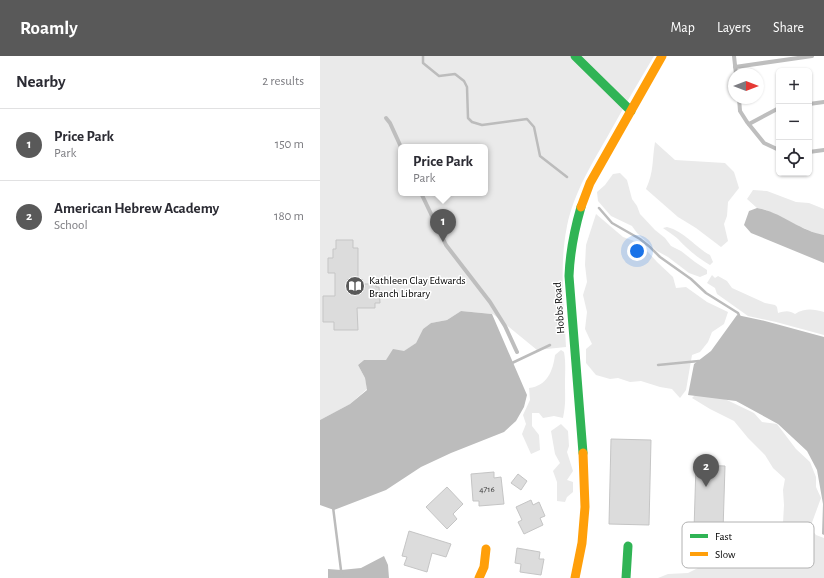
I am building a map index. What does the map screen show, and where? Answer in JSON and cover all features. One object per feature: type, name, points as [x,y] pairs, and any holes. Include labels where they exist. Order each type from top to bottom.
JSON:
[{"type":"street","points":[[575,56],[631,111]]},
{"type":"street","name":"Hobbs Road","points":[[575,578],[582,543],[585,507],[584,470],[569,276],[570,252],[577,220],[590,183],[662,56]]},
{"type":"street","points":[[626,578],[628,546]]},
{"type":"street","points":[[479,578],[484,567],[486,549]]},
{"type":"lane","points":[[734,56],[735,67],[812,56]]},
{"type":"lane","points":[[812,104],[824,102]]},
{"type":"lane","points":[[739,104],[740,111],[764,143],[776,149]]},
{"type":"lane","points":[[749,124],[776,110]]},
{"type":"lane","points":[[386,118],[390,123],[400,144]]},
{"type":"lane","points":[[812,152],[824,150]]},
{"type":"lane","points":[[422,196],[446,245],[490,302],[505,326],[517,352]]},
{"type":"shaded area","points":[[320,56],[654,56],[591,166],[579,189],[570,213],[563,256],[563,301],[566,347],[537,350],[493,314],[461,311],[447,320],[431,323],[423,329],[416,343],[403,352],[386,360],[364,360],[358,365],[365,378],[367,389],[350,404],[320,420]]},
{"type":"shaded area","points":[[655,142],[675,160],[725,163],[734,172],[739,188],[728,202],[727,216],[724,224],[728,241],[721,247],[696,228],[678,217],[646,189],[652,171]]},
{"type":"shaded area","points":[[620,173],[627,180],[632,199],[640,214],[665,238],[671,246],[681,251],[707,270],[707,274],[700,277],[689,273],[668,257],[657,251],[637,233],[632,226],[611,216],[598,201],[597,192],[605,185],[613,174]]},
{"type":"shaded area","points":[[753,190],[767,191],[796,202],[809,203],[824,209],[824,235],[817,234],[766,210],[757,208],[747,199]]},
{"type":"shaded area","points":[[757,208],[774,213],[807,230],[824,235],[824,263],[751,233],[744,225],[749,211]]},
{"type":"shaded area","points":[[596,214],[623,237],[634,241],[648,252],[673,277],[676,288],[686,287],[707,302],[728,312],[724,324],[712,332],[708,342],[700,352],[692,355],[686,390],[680,398],[672,389],[641,381],[630,382],[618,378],[610,379],[596,375],[586,363],[586,349],[592,344],[585,329],[587,312],[583,295],[587,282],[585,265],[586,245]]},
{"type":"shaded area","points":[[667,227],[679,232],[710,255],[713,262],[710,265],[689,250],[677,238],[663,228]]},
{"type":"shaded area","points":[[712,275],[715,278],[718,276],[727,281],[732,288],[765,303],[775,305],[778,313],[787,311],[795,314],[809,310],[824,312],[824,335],[748,316],[717,294],[715,288],[707,283]]},
{"type":"shaded area","points":[[461,311],[492,314],[527,395],[524,407],[516,421],[504,432],[451,453],[421,467],[386,490],[334,510],[320,505],[320,420],[350,404],[367,390],[365,378],[358,365],[364,360],[386,360],[393,349],[404,351],[416,343],[423,329],[431,323],[447,320]]},
{"type":"shaded area","points":[[737,315],[824,337],[824,535],[822,534],[823,504],[817,470],[807,451],[778,424],[736,401],[688,395],[694,364],[711,351]]},
{"type":"shaded area","points":[[561,350],[564,352],[565,364],[565,409],[563,418],[554,416],[543,418],[539,413],[532,413],[532,426],[539,435],[540,450],[531,454],[522,434],[526,424],[523,415],[530,400],[529,388],[535,387],[545,381],[553,367],[555,355]]},
{"type":"shaded area","points":[[702,388],[754,413],[762,422],[777,424],[796,449],[810,462],[816,477],[816,487],[821,498],[812,522],[783,522],[783,490],[785,479],[773,468],[765,455],[734,421],[692,398]]},
{"type":"shaded area","points":[[561,424],[568,431],[569,446],[567,452],[573,471],[567,480],[573,482],[573,492],[567,497],[565,502],[557,501],[557,482],[553,471],[560,463],[555,454],[551,431]]},
{"type":"shaded area","points":[[814,533],[824,538],[824,578],[658,578],[668,574],[688,573],[698,568],[814,568]]},
{"type":"shaded area","points":[[384,556],[388,565],[389,578],[328,578],[328,569],[341,570],[361,568]]},
{"type":"building","name":"Kathleen Clay Edwards Branch Library","points":[[336,240],[353,240],[353,248],[358,248],[358,284],[376,284],[376,287],[379,287],[380,303],[375,303],[375,308],[357,308],[358,330],[334,330],[334,322],[323,322],[323,296],[335,296],[335,273],[328,273],[328,258],[333,258],[333,249],[336,249]]},
{"type":"building","points":[[611,439],[651,440],[649,525],[609,524]]},
{"type":"building","points":[[696,465],[725,466],[723,522],[694,522]]},
{"type":"building","points":[[494,472],[494,478],[501,477],[504,504],[479,506],[479,501],[473,501],[471,474]]},
{"type":"building","points":[[518,474],[527,481],[521,490],[511,483]]},
{"type":"building","points":[[447,487],[463,504],[453,514],[457,519],[447,529],[426,507]]},
{"type":"building","points":[[531,500],[533,505],[539,502],[545,516],[540,518],[543,525],[524,534],[518,522],[522,520],[516,507]]},
{"type":"building","points":[[409,531],[451,544],[446,557],[432,553],[427,572],[404,565],[407,557],[402,556]]},
{"type":"building","points":[[517,548],[540,552],[539,559],[544,559],[541,575],[520,572],[521,564],[515,563]]},
{"type":"waterway","points":[[423,56],[423,63],[439,76],[455,74],[464,81],[467,87],[468,118],[472,122],[482,125],[527,119],[534,127],[540,156],[567,177]]},
{"type":"waterway","points":[[599,208],[612,223],[640,239],[660,257],[691,279],[706,293],[738,313],[740,318]]},
{"type":"waterway","points":[[512,363],[550,345]]},
{"type":"waterway","points":[[658,365],[699,361]]},
{"type":"waterway","points":[[333,507],[342,578]]},
{"type":"traffic: fast","points":[[575,56],[631,111]]},
{"type":"traffic: fast","points":[[581,207],[576,224],[570,258],[569,276],[583,453]]},
{"type":"traffic: fast","points":[[626,578],[628,546]]},
{"type":"traffic: slow","points":[[581,207],[590,183],[662,56]]},
{"type":"traffic: slow","points":[[575,578],[582,543],[585,507],[583,453]]},
{"type":"traffic: slow","points":[[479,578],[484,567],[486,549]]},
{"type":"place","name":"Price Park","points":[[443,242]]},
{"type":"place","name":"Kathleen Clay Edwards Branch Library","points":[[355,286]]},
{"type":"place","name":"American Hebrew Academy","points":[[706,487]]}]
